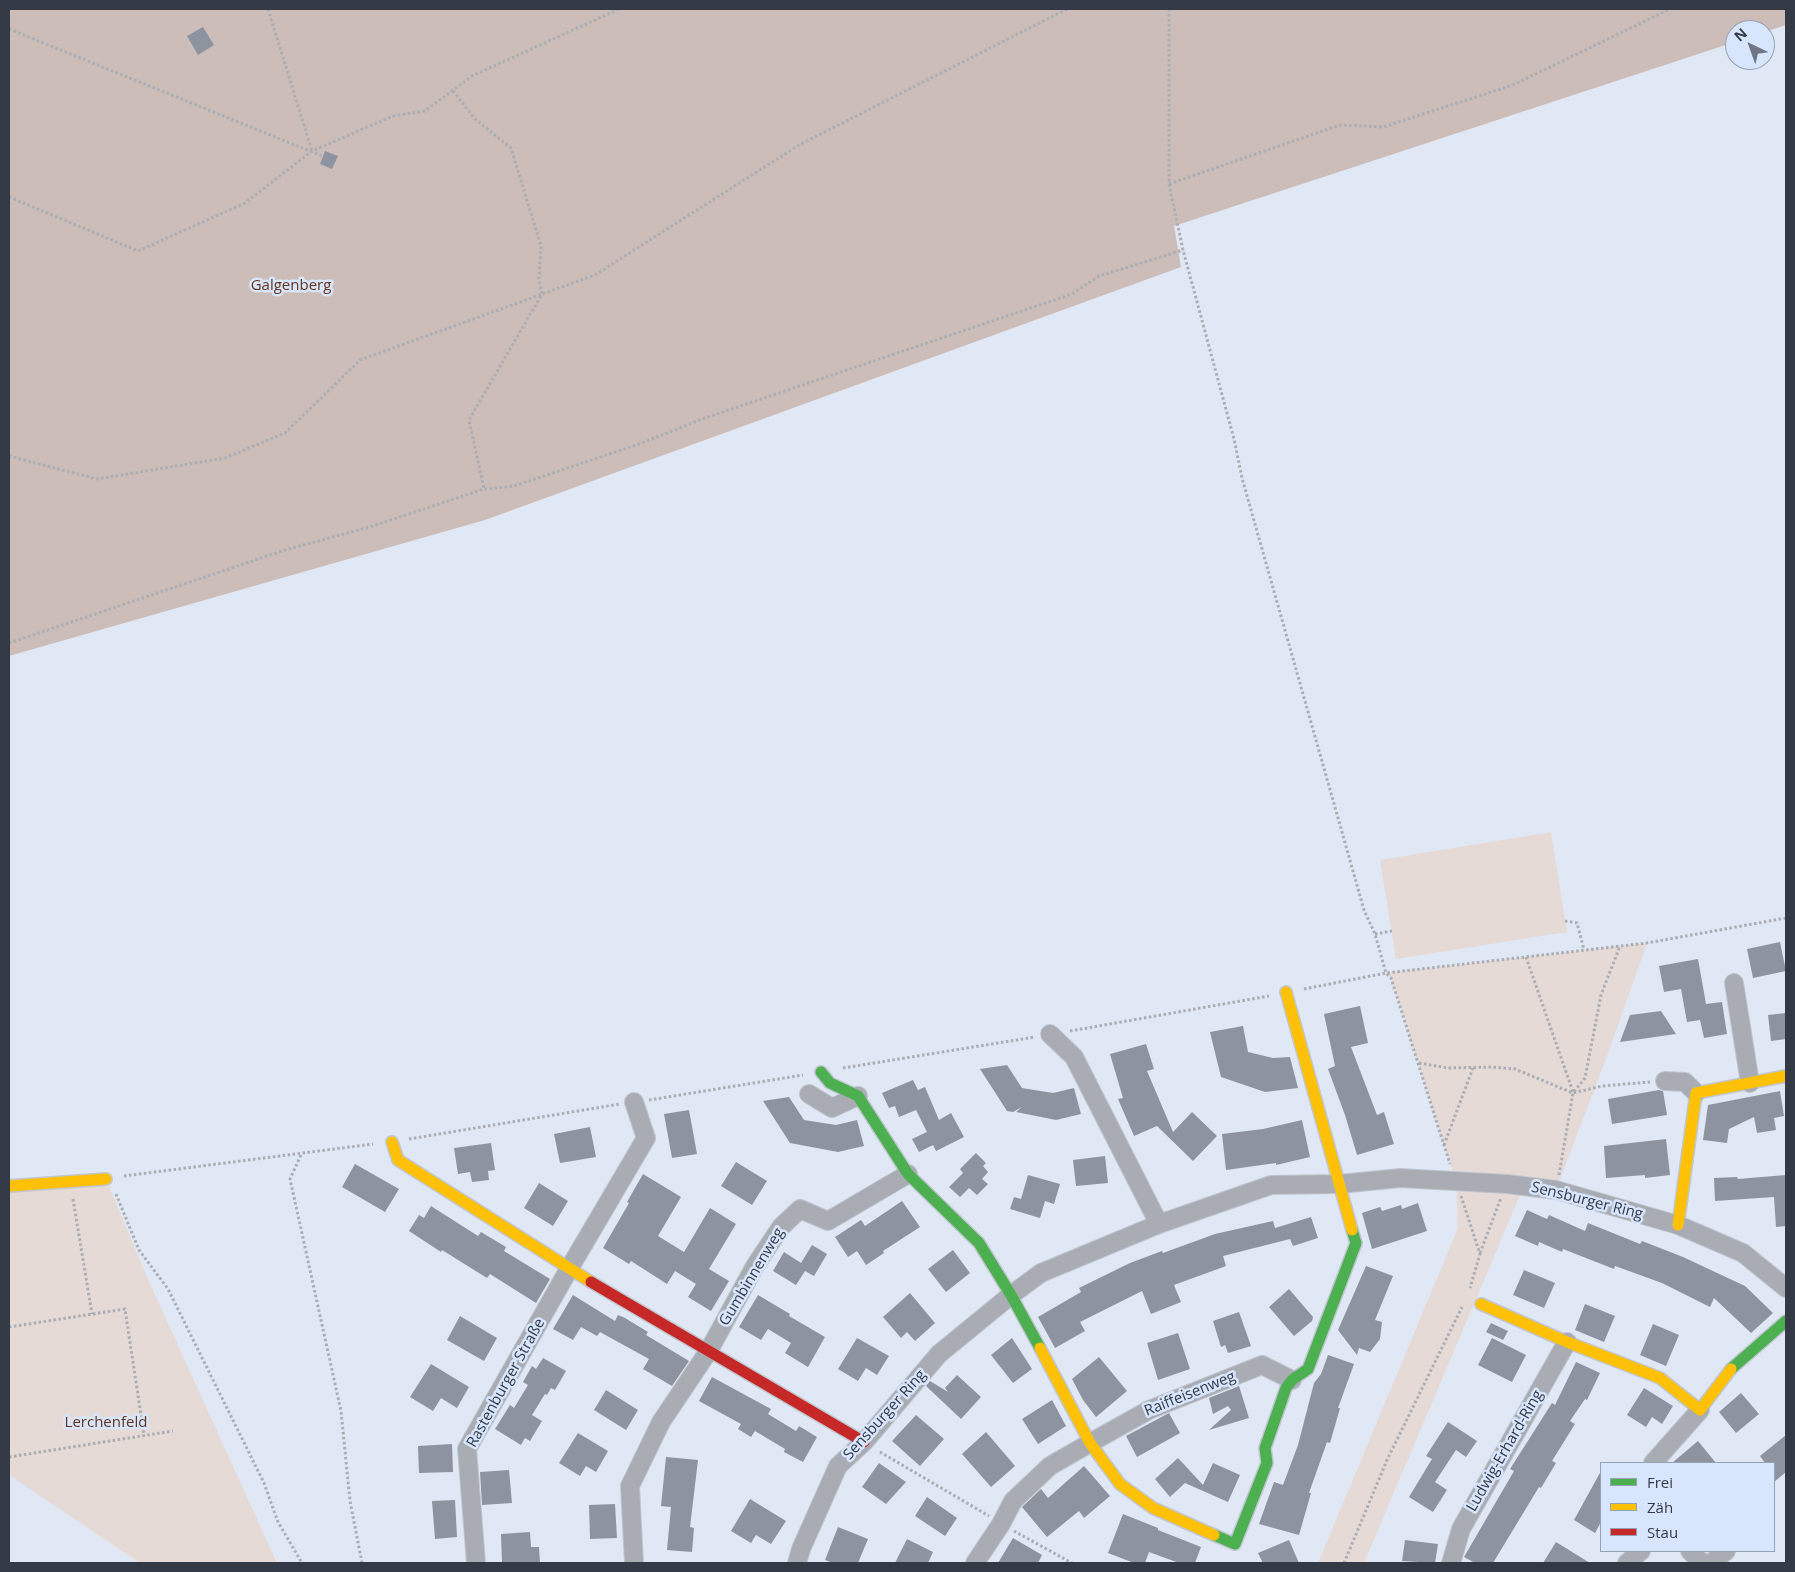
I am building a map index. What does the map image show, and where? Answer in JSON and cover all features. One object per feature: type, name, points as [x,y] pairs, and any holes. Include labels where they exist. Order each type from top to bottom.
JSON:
[{"type":"street","points":[[1734,983],[1750,1083]]},
{"type":"street","points":[[820,1072],[830,1083],[858,1096],[908,1174],[979,1243],[1011,1295],[1090,1443],[1120,1484],[1153,1508],[1235,1544],[1267,1463],[1265,1448],[1286,1388],[1292,1380],[1308,1369],[1356,1243],[1286,992]]},
{"type":"street","points":[[1050,1034],[1074,1057],[1159,1224]]},
{"type":"street","points":[[1696,1093],[1786,1076]]},
{"type":"street","points":[[1665,1081],[1685,1082],[1696,1093]]},
{"type":"street","points":[[1678,1225],[1696,1093]]},
{"type":"street","points":[[809,1094],[832,1108],[858,1096]]},
{"type":"street","points":[[569,1269],[646,1138],[634,1102]]},
{"type":"street","points":[[392,1142],[398,1160],[569,1269],[864,1442]]},
{"type":"street","name":"Gumbinnenweg","points":[[708,1352],[755,1266],[781,1227],[800,1209],[828,1221],[908,1174]]},
{"type":"street","name":"Sensburger Ring","points":[[797,1563],[801,1549],[838,1466],[864,1442],[939,1354],[1011,1295],[1041,1273],[1159,1224],[1271,1185],[1340,1184],[1400,1178],[1506,1184],[1556,1190],[1678,1225],[1743,1253],[1786,1288]]},
{"type":"street","points":[[9,1186],[106,1179]]},
{"type":"street","name":"Rastenburger Straße","points":[[476,1563],[467,1449],[569,1269]]},
{"type":"street","points":[[1481,1304],[1567,1342],[1660,1378],[1700,1410]]},
{"type":"street","points":[[1654,1462],[1700,1410],[1729,1371],[1786,1321]]},
{"type":"street","name":"Ludwig-Erhard-Ring","points":[[1451,1563],[1461,1529],[1567,1342]]},
{"type":"street","points":[[634,1563],[630,1486],[661,1422],[708,1352]]},
{"type":"street","name":"Raiffeisenweg","points":[[1001,1524],[1013,1500],[1050,1466],[1149,1410],[1262,1365],[1292,1380]]},
{"type":"street","points":[[975,1563],[1001,1524]]},
{"type":"street","points":[[1627,1563],[1640,1552]]},
{"type":"street","points":[[1691,1552],[1702,1563]]},
{"type":"street","points":[[1711,1563],[1725,1552]]},
{"type":"path","points":[[268,9],[312,151]]},
{"type":"path","points":[[10,197],[138,251],[245,203],[312,151],[392,116],[425,111],[472,76],[619,9]]},
{"type":"path","points":[[9,456],[97,479],[225,458],[285,433],[360,360],[594,275],[799,145],[1067,9]]},
{"type":"path","points":[[1169,9],[1170,184],[1183,250],[1234,439],[1242,478],[1364,910],[1375,934],[1386,973],[1391,978],[1480,1254]]},
{"type":"path","points":[[1170,184],[1340,125],[1383,127],[1513,85],[1670,9]]},
{"type":"path","points":[[9,29],[322,156]]},
{"type":"path","points":[[453,91],[475,119],[511,148],[541,246],[539,279],[542,294],[469,420],[484,489]]},
{"type":"path","points":[[9,643],[285,550],[373,526],[484,489],[514,486],[633,446],[702,419],[1072,294],[1099,276],[1183,250]]},
{"type":"path","points":[[106,1179],[392,1142],[1050,1034],[1386,973],[1646,943],[1786,918]]},
{"type":"path","points":[[1565,921],[1577,922],[1584,950]]},
{"type":"path","points":[[1375,934],[1392,931]]},
{"type":"path","points":[[1556,1190],[1573,1093],[1585,1078],[1601,995],[1620,946]]},
{"type":"path","points":[[1526,957],[1573,1093]]},
{"type":"path","points":[[1419,1063],[1448,1068],[1492,1067],[1515,1069],[1573,1093],[1602,1086],[1665,1081]]},
{"type":"path","points":[[1444,1145],[1473,1068]]},
{"type":"path","points":[[301,1155],[290,1179],[340,1411],[350,1501],[362,1563]]},
{"type":"path","points":[[106,1179],[113,1187],[139,1250],[168,1289],[264,1484],[278,1522],[302,1563]]},
{"type":"path","points":[[70,1182],[92,1314]]},
{"type":"path","points":[[1467,1297],[1480,1254],[1506,1184]]},
{"type":"path","points":[[1344,1563],[1387,1460],[1463,1305]]},
{"type":"path","points":[[9,1327],[125,1309],[144,1435]]},
{"type":"path","points":[[9,1457],[173,1431]]},
{"type":"path","points":[[864,1442],[1001,1524],[1072,1563]]},
{"type":"green space","name":"Galgenberg","points":[[9,9],[1786,9],[1786,25],[1775,29],[1775,20],[1725,20],[1725,45],[1174,226],[1181,267],[485,520],[9,656]]},
{"type":"green space","points":[[1551,832],[1567,932],[1396,959],[1380,860]]},
{"type":"green space","points":[[1647,943],[1610,1048],[1556,1190],[1524,1186],[1364,1563],[1318,1563],[1458,1228],[1456,1181],[1391,978],[1386,973]]},
{"type":"green space","name":"Lerchenfeld","points":[[106,1179],[147,1277],[277,1563],[140,1563],[9,1475],[9,1190]]},
{"type":"building","points":[[203,27],[214,45],[198,55],[187,36]]},
{"type":"building","points":[[325,151],[338,156],[332,169],[320,164]]},
{"type":"building","points":[[1780,942],[1786,971],[1753,978],[1747,949]]},
{"type":"building","points":[[1698,959],[1706,1004],[1722,1002],[1727,1034],[1704,1038],[1700,1020],[1687,1022],[1681,989],[1664,992],[1659,966]]},
{"type":"building","points":[[1360,1006],[1368,1043],[1351,1047],[1377,1115],[1384,1112],[1394,1144],[1357,1155],[1328,1069],[1335,1066],[1324,1014]]},
{"type":"building","points":[[1661,1011],[1676,1034],[1620,1042],[1630,1015]]},
{"type":"building","points":[[1786,1013],[1786,1039],[1771,1041],[1768,1015]]},
{"type":"building","points":[[1243,1026],[1248,1052],[1273,1058],[1290,1057],[1298,1088],[1265,1092],[1221,1077],[1210,1032]]},
{"type":"building","points":[[1146,1044],[1154,1069],[1147,1071],[1173,1132],[1192,1112],[1217,1136],[1193,1161],[1157,1126],[1134,1136],[1118,1099],[1123,1098],[1110,1054]]},
{"type":"building","points":[[1007,1065],[1022,1088],[1053,1093],[1074,1088],[1081,1114],[1056,1120],[1016,1112],[1022,1107],[1013,1112],[1007,1111],[980,1069]]},
{"type":"building","points":[[913,1080],[918,1090],[925,1087],[939,1120],[951,1113],[964,1137],[936,1151],[933,1145],[919,1152],[912,1139],[927,1132],[916,1110],[899,1117],[895,1106],[889,1108],[882,1093]]},
{"type":"building","points":[[1659,1090],[1663,1091],[1667,1115],[1612,1124],[1608,1099]]},
{"type":"building","points":[[1780,1091],[1784,1116],[1774,1118],[1776,1130],[1757,1133],[1754,1117],[1729,1129],[1727,1143],[1703,1140],[1708,1105]]},
{"type":"building","points":[[789,1097],[804,1120],[836,1125],[857,1120],[864,1146],[838,1152],[790,1143],[763,1101]]},
{"type":"building","points":[[689,1110],[697,1154],[672,1158],[664,1114]]},
{"type":"building","points":[[1302,1120],[1310,1157],[1276,1165],[1276,1163],[1226,1170],[1222,1134],[1263,1129]]},
{"type":"building","points":[[590,1127],[596,1157],[560,1163],[554,1134]]},
{"type":"building","points":[[1666,1139],[1670,1175],[1645,1178],[1645,1175],[1606,1178],[1604,1146]]},
{"type":"building","points":[[491,1143],[495,1170],[488,1171],[489,1180],[472,1182],[470,1172],[458,1174],[454,1148]]},
{"type":"building","points":[[976,1153],[986,1163],[983,1166],[988,1172],[982,1179],[988,1184],[977,1195],[969,1188],[960,1197],[949,1187],[963,1173],[960,1169]]},
{"type":"building","points":[[1105,1156],[1108,1183],[1076,1186],[1073,1160]]},
{"type":"building","points":[[736,1162],[767,1181],[752,1205],[721,1186]]},
{"type":"building","points":[[355,1164],[399,1189],[385,1212],[342,1187]]},
{"type":"building","points":[[643,1174],[681,1197],[658,1236],[684,1252],[710,1208],[736,1224],[709,1269],[729,1281],[711,1311],[688,1297],[696,1284],[675,1271],[667,1284],[631,1261],[629,1264],[603,1248]]},
{"type":"building","points":[[1028,1175],[1060,1184],[1054,1204],[1045,1201],[1040,1218],[1010,1209],[1014,1197],[1021,1199]]},
{"type":"building","points":[[1786,1175],[1786,1226],[1776,1227],[1774,1197],[1715,1201],[1714,1178],[1737,1177],[1738,1179]]},
{"type":"building","points":[[539,1183],[568,1201],[553,1226],[524,1208]]},
{"type":"building","points":[[902,1201],[920,1227],[883,1251],[884,1253],[866,1265],[857,1251],[848,1257],[835,1237],[861,1220],[865,1226]]},
{"type":"building","points":[[1418,1203],[1427,1231],[1372,1249],[1362,1213],[1380,1207],[1382,1211],[1401,1205],[1402,1209]]},
{"type":"building","points":[[431,1206],[478,1236],[481,1232],[506,1247],[504,1251],[550,1279],[536,1303],[490,1274],[487,1278],[409,1231],[419,1215],[424,1218]]},
{"type":"building","points":[[1527,1210],[1547,1219],[1549,1215],[1585,1231],[1588,1223],[1640,1244],[1642,1241],[1683,1257],[1745,1286],[1773,1313],[1751,1333],[1714,1298],[1710,1307],[1662,1283],[1615,1266],[1614,1269],[1563,1249],[1562,1252],[1539,1242],[1538,1246],[1515,1236]]},
{"type":"building","points":[[1311,1217],[1318,1238],[1293,1246],[1290,1239],[1223,1256],[1226,1266],[1174,1285],[1181,1302],[1151,1314],[1142,1291],[1080,1322],[1085,1331],[1055,1348],[1038,1317],[1081,1292],[1079,1288],[1130,1263],[1162,1251],[1163,1253],[1215,1234],[1273,1221],[1275,1228]]},
{"type":"building","points":[[812,1245],[827,1254],[814,1276],[805,1271],[796,1285],[773,1271],[784,1252],[801,1263]]},
{"type":"building","points":[[953,1250],[970,1273],[946,1292],[928,1269]]},
{"type":"building","points":[[1366,1266],[1393,1276],[1375,1320],[1382,1322],[1380,1339],[1370,1352],[1359,1348],[1357,1355],[1338,1330]]},
{"type":"building","points":[[1524,1270],[1555,1283],[1544,1308],[1513,1295]]},
{"type":"building","points":[[1289,1289],[1313,1317],[1312,1321],[1294,1336],[1269,1307]]},
{"type":"building","points":[[910,1293],[935,1323],[915,1341],[907,1332],[901,1338],[883,1317]]},
{"type":"building","points":[[573,1295],[615,1321],[618,1315],[625,1318],[648,1332],[646,1335],[689,1361],[672,1386],[643,1369],[649,1359],[600,1332],[597,1336],[581,1327],[573,1340],[553,1329]]},
{"type":"building","points":[[758,1295],[825,1337],[808,1367],[785,1353],[791,1343],[768,1329],[761,1340],[739,1327]]},
{"type":"building","points":[[1585,1304],[1615,1316],[1604,1342],[1575,1330]]},
{"type":"building","points":[[1239,1312],[1251,1346],[1228,1353],[1225,1345],[1221,1347],[1213,1321]]},
{"type":"building","points":[[460,1316],[497,1338],[484,1361],[447,1340]]},
{"type":"building","points":[[1491,1323],[1508,1331],[1503,1340],[1486,1332]]},
{"type":"building","points":[[1653,1324],[1679,1335],[1666,1366],[1640,1355]]},
{"type":"building","points":[[1178,1333],[1190,1369],[1158,1380],[1147,1343]]},
{"type":"building","points":[[857,1338],[889,1356],[877,1375],[866,1368],[858,1381],[838,1369]]},
{"type":"building","points":[[1012,1338],[1032,1369],[1013,1383],[991,1355]]},
{"type":"building","points":[[1492,1338],[1526,1355],[1512,1382],[1478,1365]]},
{"type":"building","points":[[1328,1355],[1354,1364],[1338,1408],[1340,1408],[1330,1443],[1327,1442],[1309,1493],[1311,1493],[1299,1535],[1259,1524],[1274,1482],[1283,1485],[1298,1445],[1314,1383],[1321,1374]]},
{"type":"building","points":[[1099,1357],[1127,1391],[1096,1417],[1083,1400],[1072,1379]]},
{"type":"building","points":[[543,1358],[566,1371],[555,1390],[551,1388],[547,1395],[545,1394],[532,1415],[542,1421],[530,1441],[525,1438],[521,1445],[495,1429],[510,1405],[514,1408],[528,1385],[523,1382],[532,1366],[536,1369]]},
{"type":"building","points":[[1576,1362],[1600,1373],[1587,1400],[1585,1399],[1570,1421],[1575,1424],[1552,1461],[1556,1463],[1541,1488],[1539,1487],[1493,1563],[1475,1563],[1464,1557],[1514,1471],[1510,1469],[1552,1403],[1555,1405]]},
{"type":"building","points":[[431,1364],[469,1387],[457,1408],[441,1398],[433,1411],[410,1397]]},
{"type":"building","points":[[957,1375],[981,1397],[961,1419],[926,1386],[930,1381],[948,1392],[945,1388]]},
{"type":"building","points":[[712,1377],[771,1409],[768,1414],[796,1431],[799,1426],[817,1437],[803,1462],[784,1452],[785,1449],[755,1431],[751,1437],[738,1429],[741,1424],[699,1401]]},
{"type":"building","points":[[1239,1386],[1249,1418],[1209,1430],[1231,1410],[1228,1406],[1213,1414],[1209,1398]]},
{"type":"building","points":[[1644,1388],[1673,1406],[1662,1424],[1652,1417],[1646,1427],[1627,1415]]},
{"type":"building","points":[[606,1390],[638,1410],[626,1430],[594,1410]]},
{"type":"building","points":[[1741,1393],[1759,1414],[1736,1433],[1719,1412]]},
{"type":"building","points":[[1052,1400],[1066,1426],[1038,1444],[1022,1419]]},
{"type":"building","points":[[1169,1413],[1180,1433],[1137,1457],[1126,1436]]},
{"type":"building","points":[[916,1415],[944,1439],[920,1466],[892,1441]]},
{"type":"building","points":[[1448,1422],[1477,1441],[1466,1457],[1456,1450],[1435,1482],[1447,1490],[1433,1512],[1409,1497],[1432,1459],[1426,1456]]},
{"type":"building","points":[[986,1432],[1015,1466],[991,1487],[962,1454]]},
{"type":"building","points":[[578,1433],[608,1451],[596,1472],[586,1466],[580,1476],[559,1463]]},
{"type":"building","points":[[1786,1435],[1786,1472],[1775,1481],[1775,1462],[1764,1462],[1760,1456]]},
{"type":"building","points":[[1698,1441],[1715,1462],[1673,1462]]},
{"type":"building","points":[[452,1444],[453,1472],[419,1473],[418,1446]]},
{"type":"building","points":[[666,1457],[698,1460],[690,1527],[694,1528],[692,1552],[667,1550],[671,1507],[661,1506]]},
{"type":"building","points":[[1178,1458],[1203,1485],[1213,1463],[1240,1475],[1228,1502],[1185,1483],[1170,1497],[1155,1479]]},
{"type":"building","points":[[879,1463],[906,1482],[886,1504],[862,1487]]},
{"type":"building","points":[[1084,1466],[1110,1496],[1084,1518],[1079,1511],[1047,1537],[1022,1507],[1041,1489],[1048,1498]]},
{"type":"building","points":[[509,1470],[512,1503],[482,1505],[480,1472]]},
{"type":"building","points":[[1600,1473],[1600,1524],[1595,1533],[1574,1520]]},
{"type":"building","points":[[927,1497],[957,1518],[945,1536],[915,1516]]},
{"type":"building","points":[[750,1499],[786,1521],[771,1544],[756,1535],[751,1543],[731,1531]]},
{"type":"building","points":[[455,1500],[457,1537],[435,1539],[432,1501]]},
{"type":"building","points":[[615,1504],[617,1538],[590,1539],[589,1505]]},
{"type":"building","points":[[1123,1514],[1201,1547],[1195,1563],[1179,1563],[1149,1552],[1145,1563],[1134,1563],[1108,1553]]},
{"type":"building","points":[[838,1527],[868,1539],[858,1563],[833,1563],[825,1560]]},
{"type":"building","points":[[530,1532],[531,1547],[539,1547],[540,1563],[502,1562],[501,1534]]},
{"type":"building","points":[[1013,1538],[1042,1555],[1038,1563],[998,1563]]},
{"type":"building","points":[[907,1539],[933,1552],[928,1563],[895,1563]]},
{"type":"building","points":[[1289,1540],[1299,1563],[1263,1563],[1258,1553]]},
{"type":"building","points":[[1405,1540],[1438,1544],[1435,1563],[1402,1561]]},
{"type":"building","points":[[1556,1542],[1590,1563],[1543,1563]]},
{"type":"traffic: fast","points":[[821,1072],[830,1083],[858,1096],[908,1174],[979,1243],[1011,1295],[1040,1348]]},
{"type":"traffic: fast","points":[[1214,1535],[1235,1544],[1267,1463],[1265,1448],[1286,1388],[1292,1380],[1308,1369],[1356,1243],[1352,1230]]},
{"type":"traffic: fast","points":[[1731,1369],[1786,1321]]},
{"type":"traffic: slow","points":[[1286,992],[1352,1230]]},
{"type":"traffic: slow","points":[[1678,1225],[1696,1093],[1786,1076]]},
{"type":"traffic: slow","points":[[392,1142],[398,1160],[591,1282]]},
{"type":"traffic: slow","points":[[9,1186],[106,1179]]},
{"type":"traffic: slow","points":[[1481,1304],[1567,1342],[1660,1378],[1700,1410],[1731,1369]]},
{"type":"traffic: slow","points":[[1040,1348],[1090,1443],[1120,1484],[1153,1508],[1214,1535]]},
{"type":"traffic: jam","points":[[591,1282],[864,1442]]}]
